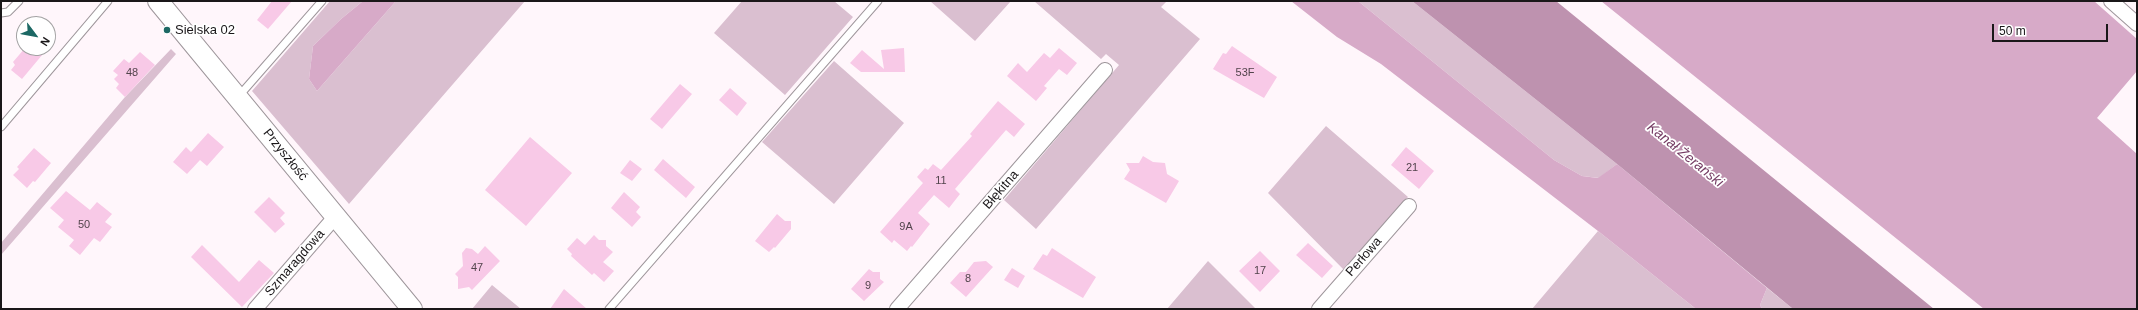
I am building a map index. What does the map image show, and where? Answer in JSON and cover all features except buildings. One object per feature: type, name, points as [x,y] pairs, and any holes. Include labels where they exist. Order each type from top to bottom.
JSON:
[{"type":"street","name":"Przyszłość","points":[[158,1],[412,309]]},
{"type":"street","points":[[2111,1],[2137,24]]},
{"type":"street","name":"Błękitna","points":[[897,309],[1105,70]]},
{"type":"street","name":"Perłowa","points":[[1319,309],[1409,206]]},
{"type":"street","name":"Szmaragdowa","points":[[255,309],[335,217]]},
{"type":"lane","points":[[1,13],[12,9],[19,1]]},
{"type":"lane","points":[[1,126],[108,1]]},
{"type":"lane","points":[[238,97],[322,1]]},
{"type":"lane","points":[[609,309],[878,1]]},
{"type":"shaded area","points":[[330,1],[363,1],[341,19],[313,46],[309,79],[317,91],[396,1],[525,1],[349,204],[252,91]]},
{"type":"shaded area","points":[[363,1],[396,1],[317,91],[309,79],[313,46],[341,19]]},
{"type":"shaded area","points":[[742,1],[834,1],[853,17],[785,95],[714,33]]},
{"type":"shaded area","points":[[930,1],[1011,1],[975,41]]},
{"type":"shaded area","points":[[1034,1],[1167,1],[1161,7],[1200,39],[1036,229],[1004,200],[1119,65],[1106,54],[1101,59]]},
{"type":"shaded area","points":[[1291,1],[1358,1],[1554,160],[1582,176],[1598,178],[1617,164],[1767,288],[1760,305],[1762,309],[1696,309],[1598,231],[1381,64],[1337,37]]},
{"type":"shaded area","points":[[1358,1],[1412,1],[1617,164],[1599,178],[1582,176],[1554,160]]},
{"type":"shaded area","points":[[1601,1],[2094,1],[2137,39],[2137,71],[2097,118],[2137,154],[2137,309],[1984,309]]},
{"type":"shaded area","points":[[171,49],[176,54],[1,255],[1,243],[125,97]]},
{"type":"shaded area","points":[[834,61],[904,123],[834,204],[762,142]]},
{"type":"shaded area","points":[[1326,126],[1408,197],[1344,270],[1268,193]]},
{"type":"shaded area","points":[[1598,231],[1696,309],[1532,309]]},
{"type":"shaded area","points":[[1208,261],[1256,309],[1167,309]]},
{"type":"shaded area","points":[[492,285],[521,309],[472,309]]},
{"type":"shaded area","points":[[1767,288],[1793,309],[1762,309],[1760,305]]},
{"type":"water","name":"Kanał Żerański","points":[[1412,1],[1556,1],[1934,309],[1793,309],[1617,164]]},
{"type":"place","name":"Sielska 02","points":[[167,30]]}]
